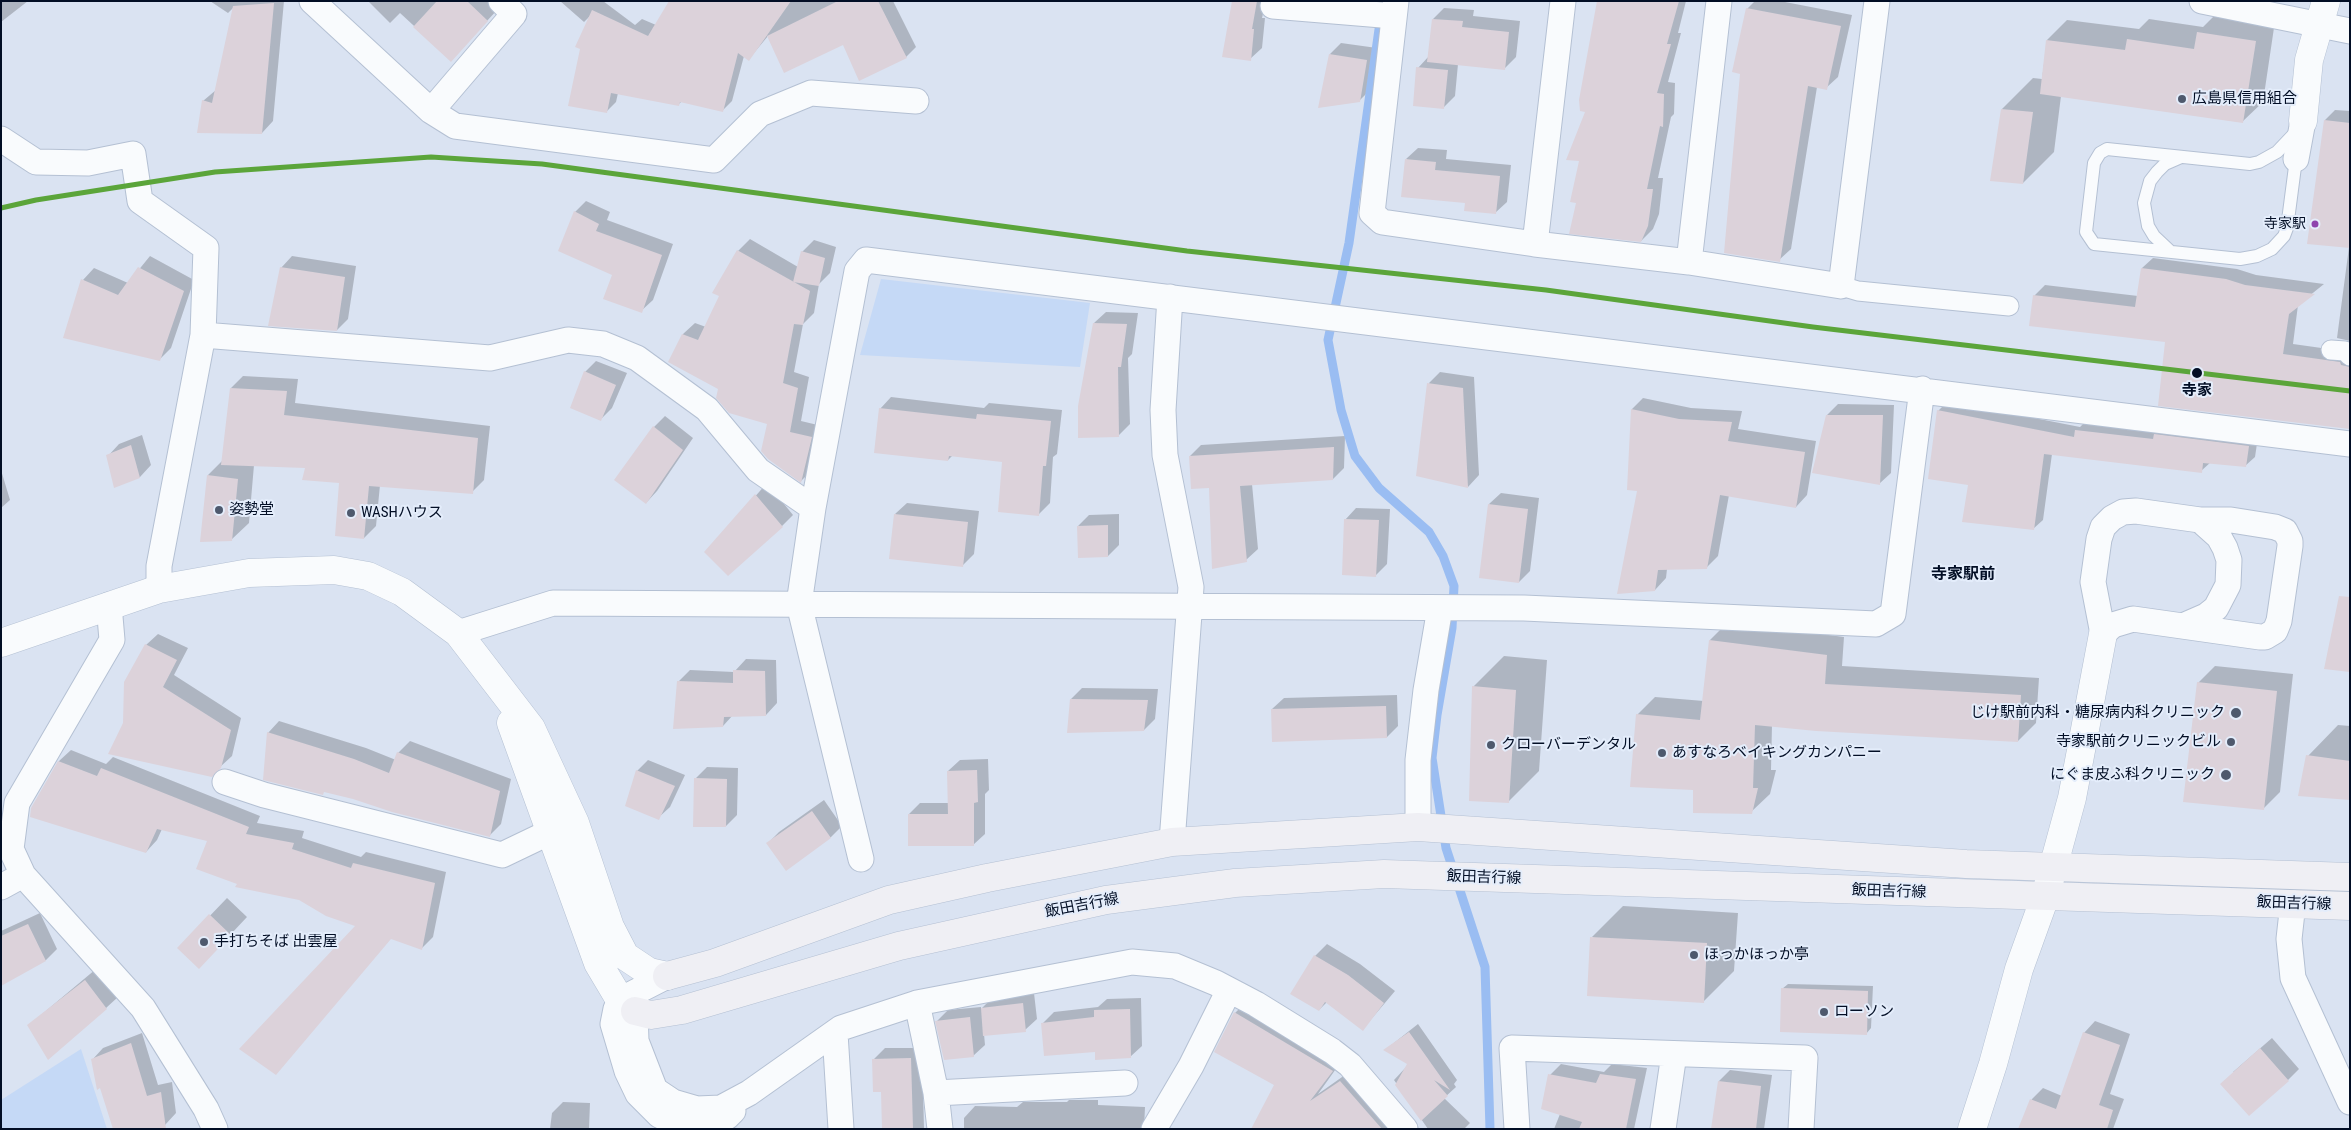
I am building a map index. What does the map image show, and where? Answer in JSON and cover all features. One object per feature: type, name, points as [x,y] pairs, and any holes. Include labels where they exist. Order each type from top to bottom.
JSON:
[{"type":"main road","name":"飯田吉行線","points":[[667,976],[715,963],[889,900],[986,878],[1172,842],[1418,827],[2053,868],[2350,877]]},
{"type":"main road","name":"飯田吉行線","points":[[628,1005],[651,1015],[682,1010],[899,946],[1097,902],[1235,883],[1384,874],[2350,906]]},
{"type":"street","points":[[312,1],[431,111],[455,126],[714,160],[760,114],[811,93],[916,101]]},
{"type":"street","points":[[431,111],[514,14],[501,1]]},
{"type":"street","points":[[1535,244],[1562,1]]},
{"type":"street","points":[[1689,262],[1719,1]]},
{"type":"street","points":[[1841,286],[1877,1]]},
{"type":"street","points":[[2202,1],[2322,12],[2350,31]]},
{"type":"street","points":[[1273,6],[1395,9],[1372,213],[1382,222],[1535,244],[1689,262],[1841,286],[1858,292],[2009,306]]},
{"type":"street","points":[[2296,159],[2303,121],[2309,60],[2322,12]]},
{"type":"street","points":[[1,139],[36,162],[88,163],[133,154],[140,201],[206,248],[203,335],[159,566],[159,589]]},
{"type":"street","points":[[861,859],[799,604],[813,508],[857,271],[866,260],[2350,444]]},
{"type":"street","points":[[1170,297],[1163,410],[1165,456],[1191,587],[1172,842]]},
{"type":"street","points":[[203,335],[490,358],[568,340],[603,344],[637,358],[707,409],[758,470],[813,508]]},
{"type":"street","points":[[2331,350],[2345,351],[2350,356]]},
{"type":"street","points":[[458,633],[553,603],[1524,608],[1876,624],[1893,614],[1922,390]]},
{"type":"street","points":[[1972,1129],[1993,1064],[2019,969],[2053,868],[2072,798],[2103,634],[2093,582],[2099,539],[2103,527],[2112,518],[2130,512],[2200,520],[2231,520],[2275,527],[2285,531],[2288,536],[2290,546],[2279,622],[2275,631],[2265,636],[2126,620],[2113,625],[2103,634]]},
{"type":"street","points":[[2183,626],[2195,622],[2216,608],[2228,585],[2229,560],[2225,548],[2219,537],[2200,520]]},
{"type":"street","points":[[1,643],[159,589],[249,573],[343,572],[368,576],[402,592],[458,633],[531,728],[575,823],[610,927],[625,956],[649,972],[667,976]]},
{"type":"street","points":[[109,606],[112,640],[17,803],[11,849],[23,875],[143,1008],[206,1109],[215,1129]]},
{"type":"street","points":[[1418,827],[1418,760],[1426,690],[1440,608]]},
{"type":"street","points":[[498,686],[598,963],[628,1005],[636,1041],[655,1090],[673,1102],[697,1109],[721,1108],[750,1093],[798,1056],[841,1028],[918,1003],[1132,962],[1175,966],[1229,990],[1273,1015],[1344,1060],[1405,1129]]},
{"type":"street","points":[[225,782],[264,796],[502,855],[550,832]]},
{"type":"street","points":[[1,887],[23,875]]},
{"type":"street","points":[[2293,903],[2289,939],[2292,978],[2350,1102]]},
{"type":"street","points":[[628,1005],[667,976]]},
{"type":"street","points":[[1154,1129],[1191,1066],[1229,990]]},
{"type":"street","points":[[918,1003],[936,1093],[940,1129]]},
{"type":"street","points":[[835,1033],[841,1129]]},
{"type":"street","points":[[1517,1129],[1512,1048],[1805,1058],[1801,1129]]},
{"type":"street","points":[[1663,1129],[1674,1054]]},
{"type":"street","points":[[936,1093],[1125,1083]]},
{"type":"lane","points":[[2296,159],[2287,228],[2284,236],[2272,249],[2257,256],[2240,259],[2094,244],[2085,229],[2094,163],[2100,153],[2107,149],[2250,164],[2259,162],[2285,145],[2303,121]]},
{"type":"lane","points":[[2171,252],[2158,240],[2148,226],[2144,203],[2150,181],[2157,172],[2176,158],[2186,157]]},
{"type":"shaded area","points":[[881,279],[1090,303],[1080,367],[860,355]]},
{"type":"shaded area","points":[[81,1049],[107,1129],[1,1129],[1,1100]]},
{"type":"building","points":[[437,1],[467,1],[488,21],[451,62],[413,27]]},
{"type":"building","points":[[669,1],[791,1],[749,61],[738,53],[723,112],[680,102],[679,106],[611,93],[607,113],[568,106],[580,49],[575,47],[592,10],[648,36]]},
{"type":"building","points":[[838,1],[878,1],[907,58],[859,81],[843,45],[784,73],[767,36]]},
{"type":"building","points":[[1232,1],[1257,1],[1252,29],[1254,29],[1251,61],[1222,57]]},
{"type":"building","points":[[1597,1],[1679,1],[1667,44],[1671,44],[1657,93],[1664,94],[1663,127],[1660,126],[1647,189],[1653,189],[1648,226],[1641,242],[1569,234],[1576,203],[1570,202],[1579,161],[1566,160],[1585,112],[1580,111],[1579,100]]},
{"type":"building","points":[[274,3],[262,134],[197,133],[202,100],[212,103],[233,6]]},
{"type":"building","points":[[1746,8],[1841,26],[1827,90],[1808,86],[1780,262],[1724,253],[1740,74],[1732,72]]},
{"type":"building","points":[[1432,19],[1463,21],[1462,27],[1509,32],[1505,70],[1427,62]]},
{"type":"building","points":[[2197,32],[2256,41],[2243,123],[2040,94],[2046,40],[2125,50],[2127,39],[2194,49]]},
{"type":"building","points":[[1329,54],[1367,60],[1360,102],[1318,108]]},
{"type":"building","points":[[1416,67],[1448,70],[1444,109],[1413,106]]},
{"type":"building","points":[[2001,109],[2033,112],[2023,184],[1990,181]]},
{"type":"building","points":[[2324,120],[2350,123],[2350,248],[2307,244]]},
{"type":"building","points":[[1405,159],[1436,162],[1435,170],[1500,176],[1496,214],[1464,211],[1465,203],[1401,197]]},
{"type":"building","points":[[574,211],[599,224],[596,231],[662,255],[642,313],[603,299],[612,275],[558,251]]},
{"type":"building","points":[[737,250],[810,291],[803,325],[794,324],[783,383],[798,388],[790,432],[812,437],[801,483],[768,459],[761,451],[767,424],[729,413],[716,398],[718,389],[668,362],[682,334],[698,340],[719,296],[712,293]]},
{"type":"building","points":[[801,251],[825,258],[819,286],[793,282]]},
{"type":"building","points":[[138,267],[184,291],[160,361],[63,338],[81,279],[118,295]]},
{"type":"building","points":[[280,267],[345,277],[337,331],[268,326]]},
{"type":"building","points":[[2141,268],[2226,279],[2245,285],[2315,294],[2289,314],[2283,354],[2340,362],[2341,365],[2350,367],[2350,429],[2158,406],[2165,342],[2029,326],[2033,295],[2135,307]]},
{"type":"building","points":[[1093,323],[1127,324],[1121,367],[1118,367],[1119,437],[1078,438],[1078,406]]},
{"type":"building","points":[[584,371],[616,385],[601,421],[570,408]]},
{"type":"building","points":[[1427,383],[1463,388],[1468,488],[1416,476]]},
{"type":"building","points":[[230,388],[287,391],[284,415],[478,438],[473,494],[369,486],[364,539],[335,536],[339,483],[302,480],[305,468],[221,465]]},
{"type":"building","points":[[879,408],[976,419],[977,414],[1051,421],[1046,466],[1043,466],[1039,516],[998,512],[1002,462],[949,456],[948,461],[874,453]]},
{"type":"building","points":[[1631,409],[1679,419],[1732,422],[1728,441],[1805,452],[1796,508],[1720,495],[1707,569],[1658,570],[1655,591],[1617,594],[1637,491],[1627,490]]},
{"type":"building","points":[[1937,410],[2074,437],[2075,430],[2153,439],[2154,434],[2249,446],[2246,467],[2203,463],[2202,473],[2044,454],[2034,530],[1962,522],[1968,485],[1928,479]]},
{"type":"building","points":[[1826,415],[1883,415],[1880,485],[1812,473]]},
{"type":"building","points":[[653,426],[683,450],[646,504],[614,480]]},
{"type":"building","points":[[131,445],[140,478],[114,488],[106,455]]},
{"type":"building","points":[[1334,447],[1333,480],[1240,486],[1247,562],[1212,569],[1209,488],[1191,489],[1189,456]]},
{"type":"building","name":"姿勢堂","points":[[207,475],[238,479],[232,541],[200,542]]},
{"type":"building","points":[[755,494],[783,527],[728,576],[704,552]]},
{"type":"building","points":[[1488,504],[1528,509],[1519,583],[1479,578]]},
{"type":"building","points":[[894,514],[968,522],[963,567],[889,559]]},
{"type":"building","points":[[1344,519],[1379,520],[1376,577],[1342,575]]},
{"type":"building","points":[[1108,525],[1108,557],[1078,558],[1077,526]]},
{"type":"building","points":[[2339,596],[2350,597],[2350,672],[2324,669]]},
{"type":"building","points":[[1709,640],[1827,655],[1825,684],[2021,695],[2018,742],[1816,731],[1755,725],[1753,788],[1758,788],[1752,814],[1693,813],[1693,790],[1630,787],[1636,714],[1700,720]]},
{"type":"building","points":[[145,644],[177,660],[163,687],[231,730],[221,768],[212,777],[108,754],[123,723],[124,682]]},
{"type":"building","points":[[733,670],[765,671],[766,716],[724,717],[723,727],[673,729],[677,681],[733,683]]},
{"type":"building","name":"寺家駅前クリニックビル","points":[[2197,682],[2277,691],[2264,810],[2183,802]]},
{"type":"building","name":"クローバーデンタル","points":[[1472,686],[1516,690],[1509,803],[1469,801]]},
{"type":"building","points":[[1070,699],[1148,700],[1144,731],[1067,733]]},
{"type":"building","points":[[1386,706],[1387,738],[1272,742],[1271,709]]},
{"type":"building","points":[[267,732],[354,759],[389,773],[397,752],[500,791],[490,837],[392,812],[353,799],[324,792],[323,795],[263,780]]},
{"type":"building","points":[[2306,755],[2350,761],[2350,800],[2298,796]]},
{"type":"building","points":[[58,761],[97,776],[101,768],[249,827],[246,834],[294,843],[292,849],[351,868],[353,863],[435,883],[422,950],[391,939],[276,1075],[239,1049],[355,926],[326,916],[299,900],[235,887],[237,884],[196,869],[207,841],[157,829],[146,853],[30,817],[31,808]]},
{"type":"building","points":[[636,770],[675,786],[659,820],[625,806]]},
{"type":"building","points":[[977,770],[978,802],[974,803],[974,846],[908,846],[908,814],[948,814],[947,771]]},
{"type":"building","points":[[694,778],[727,779],[726,827],[693,827]]},
{"type":"building","points":[[812,811],[831,838],[786,871],[766,843]]},
{"type":"building","name":"手打ちそば 出雲屋","points":[[209,914],[231,935],[199,969],[177,948]]},
{"type":"building","points":[[28,924],[46,961],[1,986],[1,936]]},
{"type":"building","points":[[1590,937],[1707,943],[1704,1003],[1587,996]]},
{"type":"building","points":[[1314,955],[1348,975],[1384,1003],[1363,1031],[1325,1002],[1319,1011],[1290,994]]},
{"type":"building","points":[[85,980],[107,1009],[48,1060],[27,1025]]},
{"type":"building","name":"ローソン","points":[[1781,988],[1868,991],[1867,1035],[1780,1032]]},
{"type":"building","points":[[1023,1003],[1026,1032],[983,1036],[981,1008]]},
{"type":"building","points":[[1130,1009],[1131,1058],[1095,1060],[1095,1052],[1044,1056],[1041,1023],[1094,1017],[1094,1010]]},
{"type":"building","points":[[1234,1012],[1333,1071],[1310,1101],[1340,1081],[1382,1129],[1251,1129],[1274,1085],[1214,1052]]},
{"type":"building","points":[[970,1017],[974,1057],[944,1060],[935,1021]]},
{"type":"building","points":[[1409,1032],[1450,1090],[1434,1080],[1448,1096],[1421,1121],[1395,1085],[1407,1064],[1383,1050]]},
{"type":"building","points":[[2083,1032],[2120,1045],[2099,1105],[2113,1110],[2107,1129],[2018,1129],[2030,1099],[2056,1109]]},
{"type":"building","points":[[131,1043],[147,1096],[161,1092],[166,1129],[113,1129],[100,1088],[97,1090],[91,1059]]},
{"type":"building","points":[[2260,1048],[2289,1081],[2249,1116],[2220,1084]]},
{"type":"building","points":[[911,1058],[913,1129],[882,1129],[881,1092],[873,1092],[872,1059]]},
{"type":"building","points":[[1548,1074],[1596,1083],[1600,1074],[1636,1079],[1626,1129],[1579,1129],[1582,1122],[1541,1109]]},
{"type":"building","points":[[1718,1081],[1761,1086],[1756,1129],[1711,1129]]},
{"type":"waterway","points":[[1383,1],[1349,243],[1328,340],[1341,410],[1355,456],[1379,488],[1429,532],[1443,556],[1454,586],[1452,628],[1437,715],[1432,758],[1446,848],[1485,967],[1490,1129]]},
{"type":"transit line","points":[[1,208],[36,200],[215,172],[431,157],[542,164],[1187,251],[1546,290],[1813,327],[2350,391]]},
{"type":"place","name":"広島県信用組合","points":[[2182,99]]},
{"type":"place","name":"寺家駅","points":[[2315,224]]},
{"type":"place","name":"寺家","points":[[2197,373]]},
{"type":"place","name":"姿勢堂","points":[[219,510]]},
{"type":"place","name":"WASHハウス","points":[[351,513]]},
{"type":"place","name":"じけ駅前内科・糖尿病内科クリニック","points":[[2236,713]]},
{"type":"place","name":"寺家駅前クリニックビル","points":[[2231,742]]},
{"type":"place","name":"クローバーデンタル","points":[[1491,745]]},
{"type":"place","name":"あすなろベイキングカンパニー","points":[[1662,753]]},
{"type":"place","name":"にぐま皮ふ科クリニック","points":[[2226,775]]},
{"type":"place","name":"手打ちそば 出雲屋","points":[[204,942]]},
{"type":"place","name":"ほっかほっか亭","points":[[1694,955]]},
{"type":"place","name":"ローソン","points":[[1824,1012]]},
{"type":"district","name":"寺家駅前","points":[[1963,575]]}]
